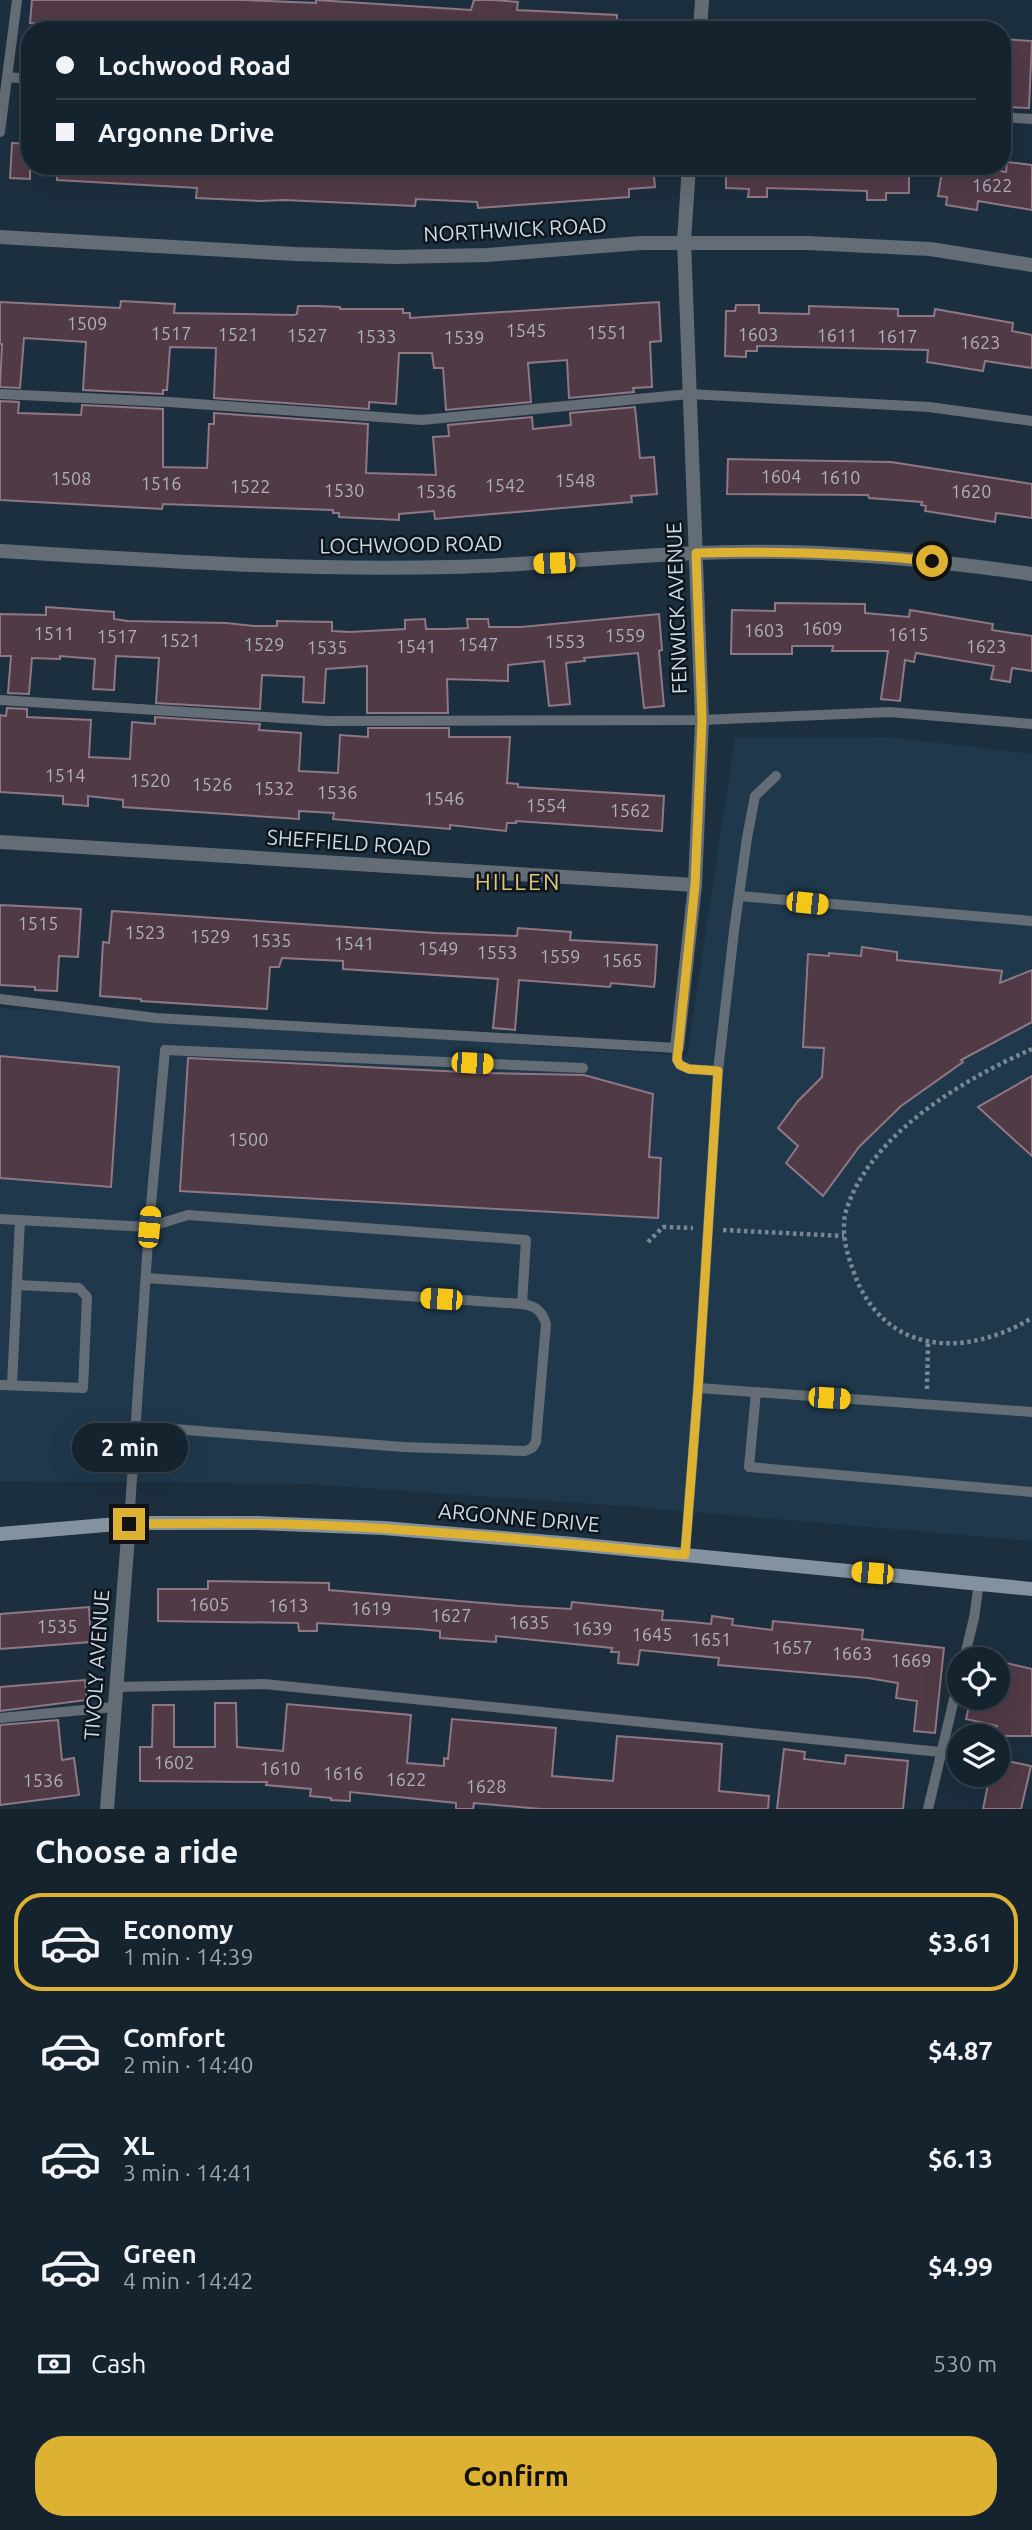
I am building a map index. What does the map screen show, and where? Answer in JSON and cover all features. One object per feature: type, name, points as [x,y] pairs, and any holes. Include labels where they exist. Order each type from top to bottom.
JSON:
[{"type":"main road","name":"ARGONNE DRIVE","points":[[0,1534],[129,1524],[268,1523],[383,1528],[463,1533],[1032,1589]]},
{"type":"street","points":[[701,21],[702,0]]},
{"type":"street","name":"FENWICK AVENUE","points":[[677,1048],[695,885],[702,720],[684,242],[689,175]]},
{"type":"street","name":"NORTHWICK ROAD","points":[[0,237],[394,257],[487,255],[641,243],[808,243],[930,249],[1032,265]]},
{"type":"street","name":"LOCHWOOD ROAD","points":[[0,551],[275,568],[358,569],[554,563],[696,553],[788,552],[867,555],[1032,574]]},
{"type":"street","name":"SHEFFIELD ROAD","points":[[0,842],[695,885]]},
{"type":"street","name":"TIVOLY AVENUE","points":[[107,1809],[129,1524]]},
{"type":"lane","points":[[0,132],[17,0]]},
{"type":"lane","points":[[7,77],[21,78]]},
{"type":"lane","points":[[1011,118],[1032,119]]},
{"type":"lane","points":[[0,394],[170,402],[422,420],[689,394],[929,407],[1032,421]]},
{"type":"lane","points":[[0,700],[327,721],[702,720],[890,712],[1032,724]]},
{"type":"lane","points":[[685,1555],[718,1071],[739,896],[755,796],[776,776]]},
{"type":"lane","points":[[739,896],[1032,921]]},
{"type":"lane","points":[[0,999],[156,1018],[677,1048],[680,1065],[689,1069],[718,1071]]},
{"type":"lane","points":[[129,1524],[149,1227],[165,1050],[583,1068]]},
{"type":"lane","points":[[0,1219],[149,1227],[188,1215],[526,1240],[522,1304]]},
{"type":"lane","points":[[12,1385],[20,1220]]},
{"type":"lane","points":[[136,1426],[403,1447],[524,1451],[532,1448],[536,1441],[545,1324],[542,1314],[534,1306],[522,1304],[146,1278]]},
{"type":"lane","points":[[0,1385],[83,1388],[87,1297],[79,1288],[17,1285]]},
{"type":"lane","points":[[698,1388],[1032,1412]]},
{"type":"lane","points":[[756,1392],[749,1467],[1032,1492]]},
{"type":"lane","points":[[967,1647],[979,1583]]},
{"type":"lane","points":[[115,1688],[264,1684],[940,1752]]},
{"type":"lane","points":[[0,1718],[114,1707]]},
{"type":"lane","points":[[928,1809],[951,1710]]},
{"type":"path","points":[[1032,1049],[1005,1061],[931,1106],[877,1155],[846,1209],[844,1236],[858,1283],[872,1306],[889,1322],[915,1338],[945,1345],[977,1342],[1010,1331],[1032,1318]]},
{"type":"path","points":[[648,1242],[663,1227],[844,1236]]},
{"type":"path","points":[[927,1405],[928,1341]]},
{"type":"shaded area","points":[[889,737],[1032,754],[1032,1541],[636,1507],[308,1484],[0,1481],[0,1008],[687,1056],[735,738]]},
{"type":"building","points":[[32,0],[245,0],[316,3],[316,0],[471,10],[474,0],[494,0],[518,2],[517,10],[617,15],[617,21],[30,21]]},
{"type":"building","points":[[1011,40],[1032,41],[1029,108],[1011,107]]},
{"type":"building","points":[[12,143],[21,144],[21,175],[30,175],[30,179],[10,178]]},
{"type":"building","points":[[1011,162],[1032,165],[1032,210],[978,201],[977,210],[946,205],[947,197],[938,196],[942,175],[1011,175]]},
{"type":"building","points":[[57,175],[654,175],[655,187],[629,189],[629,197],[478,208],[477,202],[416,199],[415,206],[196,198],[197,188],[57,180]]},
{"type":"building","points":[[726,175],[909,175],[909,193],[886,193],[886,200],[867,200],[867,191],[767,188],[767,197],[748,197],[749,189],[726,188]]},
{"type":"building","points":[[121,301],[175,304],[174,313],[294,315],[297,314],[298,306],[317,306],[340,309],[403,309],[403,313],[410,313],[410,318],[659,302],[661,341],[650,342],[652,387],[633,388],[634,392],[569,398],[567,360],[528,363],[531,402],[446,410],[443,368],[434,368],[432,353],[399,353],[396,404],[369,402],[369,409],[214,398],[216,348],[170,347],[167,390],[163,390],[163,394],[83,390],[86,342],[24,338],[20,388],[0,387],[0,302],[120,308]]},
{"type":"building","points":[[736,305],[759,305],[759,313],[809,314],[809,306],[898,309],[898,316],[934,316],[935,309],[1013,323],[1012,331],[1032,335],[1032,368],[985,361],[983,371],[927,362],[928,350],[757,346],[757,351],[746,351],[746,357],[725,356],[726,311],[735,311]]},
{"type":"building","points":[[0,401],[19,402],[18,413],[81,415],[82,405],[163,409],[163,467],[207,468],[209,424],[214,424],[214,413],[368,424],[366,473],[436,475],[433,437],[449,436],[448,425],[532,417],[533,429],[571,425],[570,413],[635,407],[640,458],[654,457],[657,494],[631,496],[632,502],[435,519],[434,511],[399,514],[399,520],[339,517],[339,513],[333,513],[333,510],[163,504],[162,509],[0,500]]},
{"type":"building","points":[[728,459],[891,462],[1032,484],[1032,518],[996,513],[995,522],[925,511],[926,506],[921,505],[922,502],[869,498],[868,495],[727,494]]},
{"type":"building","points":[[775,603],[865,604],[865,613],[909,617],[910,610],[993,624],[992,630],[1032,636],[1032,671],[1012,668],[1010,682],[991,679],[994,666],[916,653],[914,662],[905,660],[900,701],[881,699],[888,651],[832,651],[833,646],[792,646],[792,654],[731,654],[732,610],[775,611]]},
{"type":"building","points":[[46,607],[114,612],[114,619],[128,621],[254,626],[277,626],[277,621],[332,622],[332,631],[350,632],[405,629],[405,620],[425,619],[426,629],[446,629],[468,628],[467,619],[488,619],[489,627],[521,627],[659,614],[664,706],[644,708],[638,653],[584,658],[585,661],[566,663],[570,704],[549,706],[544,661],[508,665],[508,681],[447,679],[448,713],[367,713],[367,666],[326,669],[324,703],[303,702],[304,677],[262,675],[260,709],[156,703],[159,658],[116,656],[114,690],[93,689],[95,659],[60,656],[60,659],[32,658],[29,694],[8,693],[11,656],[0,656],[0,614],[46,615]]},
{"type":"building","points":[[7,708],[27,709],[27,717],[91,720],[89,757],[130,759],[132,722],[155,724],[155,717],[260,724],[259,730],[301,733],[299,771],[338,773],[340,735],[368,737],[368,728],[449,728],[449,737],[510,737],[507,783],[518,784],[518,787],[664,796],[662,831],[516,821],[507,823],[506,831],[450,825],[450,829],[333,819],[334,813],[299,811],[299,819],[123,807],[123,800],[88,796],[88,806],[63,804],[63,796],[0,792],[0,715],[6,716]]},
{"type":"building","points":[[0,905],[81,909],[78,957],[59,956],[57,991],[0,985]]},
{"type":"building","points":[[112,911],[436,933],[517,936],[518,928],[571,932],[570,940],[657,945],[655,980],[654,987],[611,983],[610,987],[519,980],[515,1030],[493,1028],[498,979],[343,969],[343,961],[282,958],[279,967],[270,967],[267,1009],[100,996],[103,942],[109,943]]},
{"type":"building","points":[[862,947],[897,952],[897,960],[1002,971],[1000,983],[1032,970],[1032,1022],[961,1060],[963,1062],[901,1106],[859,1147],[823,1196],[786,1163],[798,1146],[778,1128],[798,1101],[822,1077],[824,1048],[803,1047],[808,954],[861,956]]},
{"type":"building","points":[[0,1056],[119,1067],[111,1187],[0,1178]]},
{"type":"building","points":[[188,1058],[482,1073],[584,1075],[653,1094],[649,1157],[661,1158],[658,1218],[180,1191]]},
{"type":"building","points":[[1032,1076],[1032,1156],[978,1107]]},
{"type":"building","points":[[208,1581],[329,1583],[329,1590],[519,1606],[571,1609],[572,1602],[663,1611],[662,1620],[711,1624],[712,1616],[733,1619],[732,1625],[772,1630],[773,1621],[863,1630],[862,1639],[944,1648],[935,1733],[914,1731],[917,1701],[896,1698],[898,1683],[868,1678],[718,1665],[719,1658],[640,1650],[638,1665],[618,1663],[619,1652],[611,1652],[612,1648],[496,1636],[496,1642],[440,1638],[440,1631],[419,1629],[317,1623],[317,1631],[299,1631],[298,1623],[158,1621],[158,1589],[208,1589]]},
{"type":"building","points":[[89,1607],[91,1642],[0,1649],[0,1614]]},
{"type":"building","points":[[1010,1664],[1032,1669],[1032,1736],[1010,1736],[1010,1724],[988,1724],[966,1719],[968,1710],[1010,1710]]},
{"type":"building","points":[[85,1680],[87,1700],[0,1711],[0,1687]]},
{"type":"building","points":[[215,1703],[236,1703],[237,1747],[283,1751],[287,1704],[411,1715],[407,1763],[444,1766],[444,1758],[448,1759],[452,1719],[556,1728],[552,1776],[613,1781],[617,1736],[722,1744],[719,1791],[769,1796],[768,1809],[541,1809],[474,1803],[473,1809],[456,1809],[456,1803],[350,1792],[350,1801],[331,1800],[310,1796],[311,1789],[266,1785],[267,1782],[140,1781],[140,1747],[152,1747],[153,1705],[174,1705],[174,1747],[215,1747]]},
{"type":"building","points":[[58,1720],[62,1760],[74,1758],[79,1795],[0,1805],[0,1725]]},
{"type":"building","points":[[784,1749],[805,1752],[804,1759],[845,1764],[846,1755],[908,1761],[903,1809],[777,1809]]},
{"type":"building","points":[[1010,1762],[1031,1766],[1021,1809],[983,1809],[988,1787],[1010,1787]]},
{"type":"district","name":"HILLEN","points":[[518,882]]},
{"type":"route","points":[[129,1524],[257,1523],[383,1528],[463,1533],[685,1555],[718,1071],[689,1069],[680,1065],[677,1060],[695,885],[702,720],[696,553],[801,552],[932,561]]}]
